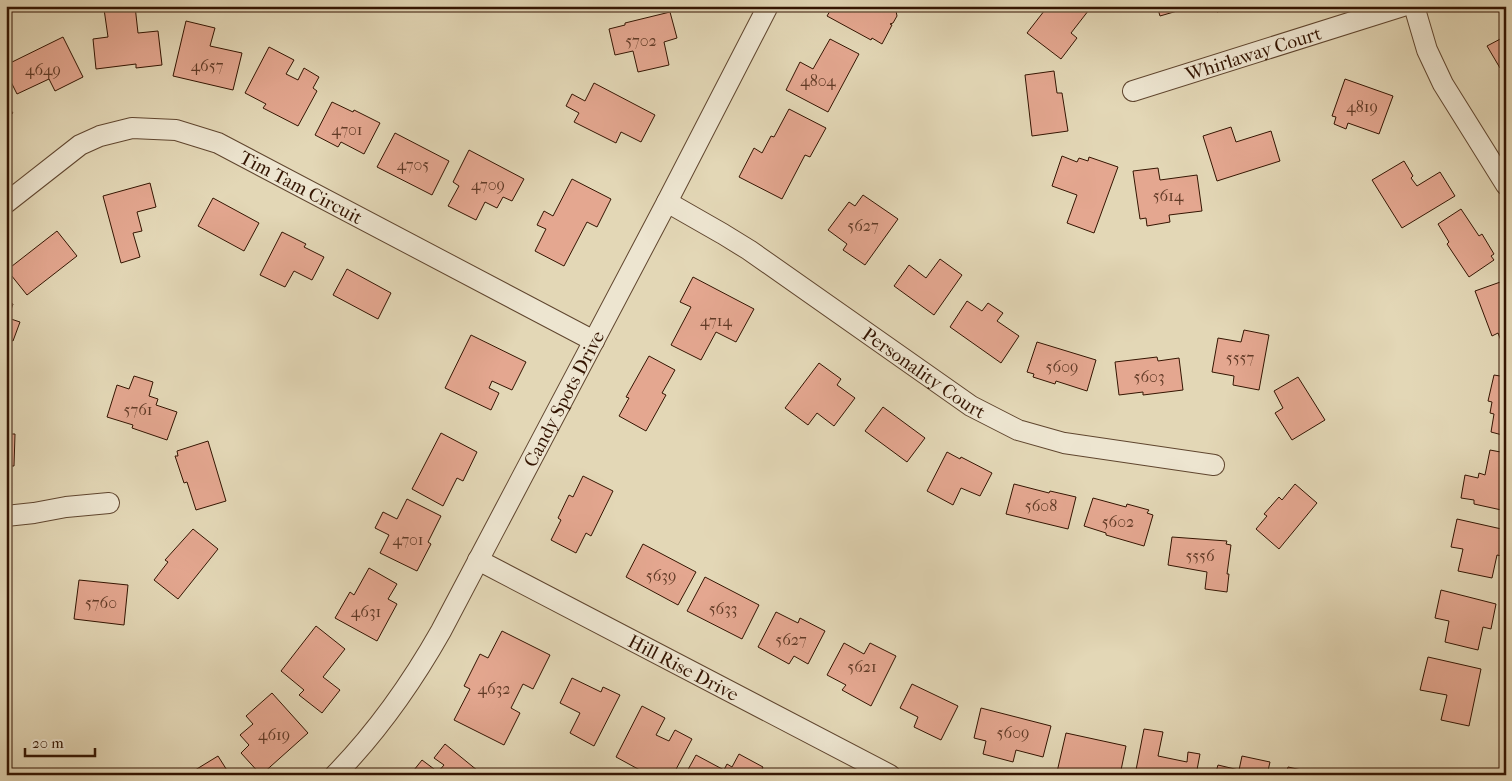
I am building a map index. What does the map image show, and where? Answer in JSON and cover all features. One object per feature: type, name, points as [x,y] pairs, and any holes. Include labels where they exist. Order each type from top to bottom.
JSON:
[{"type":"street","name":"Candy Spots Drive","points":[[335,775],[388,715],[422,665],[667,202],[768,6]]},
{"type":"street","name":"Whirlaway Court","points":[[1133,91],[1403,6]]},
{"type":"street","points":[[1414,6],[1427,50],[1443,84],[1506,185]]},
{"type":"street","name":"Tim Tam Circuit","points":[[6,203],[61,159],[80,146],[100,136],[132,128],[176,130],[218,143],[594,341]]},
{"type":"street","name":"Personality Court","points":[[667,202],[749,250],[971,406],[1018,430],[1064,443],[1214,465]]},
{"type":"street","points":[[6,516],[109,503]]},
{"type":"street","name":"Hill Rise Drive","points":[[478,560],[890,775]]},
{"type":"building","points":[[135,6],[138,33],[158,31],[162,65],[136,68],[136,64],[96,69],[93,39],[108,37],[104,9]]},
{"type":"building","points":[[833,6],[888,6],[896,11],[897,16],[893,23],[890,24],[892,25],[882,44],[827,16]]},
{"type":"building","points":[[1048,6],[1092,6],[1071,33],[1077,38],[1061,59],[1027,33]]},
{"type":"building","points":[[1157,6],[1184,6],[1184,9],[1160,16]]},
{"type":"building","points":[[1215,6],[1237,6],[1217,12]]},
{"type":"building","points":[[670,12],[677,38],[664,42],[669,65],[638,72],[633,51],[615,55],[609,29]]},
{"type":"building","points":[[186,21],[215,28],[210,46],[242,53],[233,90],[173,76]]},
{"type":"building","points":[[1506,36],[1506,65],[1500,68],[1487,46]]},
{"type":"building","points":[[63,37],[83,77],[55,91],[49,79],[17,94],[6,72],[6,65]]},
{"type":"building","points":[[830,39],[859,54],[828,112],[786,90],[800,62],[813,69]]},
{"type":"building","points":[[269,47],[294,60],[286,74],[298,80],[304,68],[319,77],[313,88],[317,91],[298,126],[263,108],[266,104],[245,93]]},
{"type":"building","points":[[1054,71],[1057,93],[1062,93],[1068,131],[1032,136],[1025,75]]},
{"type":"building","points":[[1345,79],[1393,96],[1379,134],[1348,123],[1346,129],[1334,124],[1336,117],[1332,116]]},
{"type":"building","points":[[594,83],[655,115],[641,142],[621,132],[616,143],[574,122],[579,113],[566,106],[572,94],[585,101]]},
{"type":"building","points":[[332,102],[380,123],[364,154],[341,142],[338,147],[315,135]]},
{"type":"building","points":[[6,104],[13,113],[6,119]]},
{"type":"building","points":[[789,109],[826,128],[810,157],[805,155],[782,199],[739,177],[754,148],[762,153],[771,136],[774,137]]},
{"type":"building","points":[[1231,127],[1236,142],[1271,131],[1280,161],[1217,181],[1203,136]]},
{"type":"building","points":[[395,133],[449,161],[432,195],[377,167]]},
{"type":"building","points":[[469,150],[524,179],[512,201],[503,197],[497,208],[485,202],[476,220],[448,206],[459,186],[453,182]]},
{"type":"building","points":[[1062,156],[1077,162],[1079,158],[1088,161],[1089,157],[1118,167],[1094,233],[1067,223],[1077,195],[1052,186]]},
{"type":"building","points":[[1404,161],[1413,176],[1411,178],[1417,186],[1440,172],[1455,196],[1402,228],[1372,180]]},
{"type":"building","points":[[1158,168],[1160,180],[1197,175],[1202,211],[1169,215],[1170,222],[1147,226],[1146,218],[1140,219],[1133,171]]},
{"type":"building","points":[[572,179],[611,199],[597,227],[587,222],[564,266],[535,251],[546,229],[537,225],[544,211],[553,216]]},
{"type":"building","points":[[150,183],[156,207],[137,212],[142,231],[133,233],[140,257],[121,263],[103,196]]},
{"type":"building","points":[[863,195],[898,219],[865,265],[843,250],[847,244],[828,230],[849,202],[855,206]]},
{"type":"building","points":[[213,198],[259,223],[244,251],[198,226]]},
{"type":"building","points":[[1461,209],[1479,236],[1482,234],[1494,254],[1491,256],[1494,260],[1469,277],[1447,244],[1449,242],[1438,224]]},
{"type":"building","points":[[57,231],[77,256],[27,295],[7,270]]},
{"type":"building","points":[[282,232],[306,244],[304,247],[324,257],[312,280],[294,271],[285,287],[260,275]]},
{"type":"building","points":[[940,259],[962,275],[934,315],[894,286],[909,265],[926,278]]},
{"type":"building","points":[[347,269],[391,293],[378,319],[333,295]]},
{"type":"building","points":[[693,277],[754,309],[736,342],[716,332],[701,360],[671,345],[691,307],[680,302]]},
{"type":"building","points":[[1506,280],[1506,353],[1498,333],[1492,336],[1475,291]]},
{"type":"building","points":[[967,301],[982,311],[988,303],[1003,313],[997,321],[1019,336],[1001,363],[950,327]]},
{"type":"building","points":[[6,302],[13,304],[8,318],[20,322],[13,341],[6,339]]},
{"type":"building","points":[[1244,330],[1269,335],[1259,390],[1233,385],[1234,376],[1212,372],[1218,338],[1241,342]]},
{"type":"building","points":[[471,335],[526,362],[512,390],[492,381],[489,388],[499,393],[491,410],[445,388]]},
{"type":"building","points":[[1037,342],[1096,360],[1087,391],[1056,381],[1055,384],[1033,377],[1034,374],[1027,372]]},
{"type":"building","points":[[649,356],[675,370],[662,393],[666,395],[646,431],[619,416],[629,398],[626,397]]},
{"type":"building","points":[[1157,357],[1158,361],[1179,358],[1183,390],[1143,395],[1143,392],[1119,395],[1115,362]]},
{"type":"building","points":[[819,363],[841,379],[837,385],[855,398],[834,426],[817,413],[808,425],[785,408]]},
{"type":"building","points":[[1494,375],[1506,377],[1506,436],[1491,432],[1494,414],[1490,413],[1492,402],[1488,401]]},
{"type":"building","points":[[134,376],[153,382],[149,396],[158,399],[156,405],[177,412],[167,440],[132,428],[133,425],[107,417],[117,385],[129,389]]},
{"type":"building","points":[[1298,377],[1325,420],[1292,440],[1275,413],[1283,408],[1274,391]]},
{"type":"building","points":[[883,407],[925,438],[907,462],[865,431]]},
{"type":"building","points":[[441,433],[477,452],[463,481],[457,478],[443,506],[412,489]]},
{"type":"building","points":[[6,434],[15,434],[14,466],[6,466]]},
{"type":"building","points":[[208,441],[226,501],[196,510],[187,482],[184,483],[175,456],[178,456],[177,451]]},
{"type":"building","points":[[1490,450],[1506,453],[1506,511],[1474,504],[1474,500],[1461,498],[1465,475],[1478,478],[1479,473],[1485,475]]},
{"type":"building","points":[[947,452],[992,473],[980,496],[961,488],[953,505],[927,491]]},
{"type":"building","points":[[583,476],[613,491],[591,536],[586,533],[576,553],[551,540],[561,520],[558,518],[569,495],[573,497]]},
{"type":"building","points":[[1014,484],[1049,493],[1050,491],[1076,497],[1068,529],[1006,514]]},
{"type":"building","points":[[1295,484],[1317,503],[1279,549],[1256,529],[1267,516],[1264,514],[1279,497],[1282,500]]},
{"type":"building","points":[[1093,498],[1126,507],[1127,504],[1149,510],[1147,513],[1153,515],[1144,546],[1106,535],[1106,533],[1084,526]]},
{"type":"building","points":[[407,499],[441,516],[428,542],[431,544],[417,571],[380,553],[389,535],[375,528],[383,512],[397,519]]},
{"type":"building","points":[[1457,519],[1506,530],[1506,557],[1497,555],[1492,578],[1458,571],[1463,549],[1451,547]]},
{"type":"building","points":[[193,529],[218,549],[178,599],[154,580],[168,562],[165,560]]},
{"type":"building","points":[[1172,537],[1227,541],[1226,544],[1231,545],[1227,574],[1229,574],[1227,592],[1205,589],[1207,572],[1168,565]]},
{"type":"building","points":[[643,544],[696,572],[678,605],[626,577]]},
{"type":"building","points":[[369,568],[397,584],[388,599],[397,604],[377,641],[335,618],[350,592],[354,595]]},
{"type":"building","points":[[705,577],[759,605],[742,639],[687,611]]},
{"type":"building","points":[[79,580],[128,585],[124,625],[74,619]]},
{"type":"building","points":[[1441,590],[1496,604],[1491,629],[1483,627],[1478,650],[1445,642],[1449,621],[1435,618]]},
{"type":"building","points":[[776,612],[798,623],[800,618],[825,631],[808,664],[794,656],[789,664],[758,647]]},
{"type":"building","points":[[316,626],[345,649],[323,677],[340,690],[322,713],[299,695],[304,690],[281,671]]},
{"type":"building","points":[[502,631],[550,655],[533,689],[523,684],[511,708],[520,713],[504,745],[454,720],[470,689],[464,686],[480,654],[488,658]]},
{"type":"building","points":[[844,643],[864,654],[870,643],[896,656],[871,706],[842,690],[846,685],[827,675]]},
{"type":"building","points":[[1428,657],[1481,669],[1469,726],[1441,720],[1447,695],[1420,690]]},
{"type":"building","points":[[572,678],[601,692],[603,687],[620,695],[594,746],[570,733],[580,713],[560,703]]},
{"type":"building","points":[[912,684],[958,706],[941,740],[914,727],[918,717],[900,708]]},
{"type":"building","points":[[272,693],[308,733],[261,775],[241,753],[249,745],[240,735],[253,724],[246,716]]},
{"type":"building","points":[[642,706],[665,718],[656,735],[669,741],[675,730],[692,739],[673,775],[649,775],[616,757]]},
{"type":"building","points":[[981,708],[1051,726],[1043,757],[1016,750],[1013,762],[983,754],[986,741],[974,738]]},
{"type":"building","points":[[1144,729],[1163,732],[1158,756],[1187,762],[1188,752],[1200,754],[1196,775],[1135,775]]},
{"type":"building","points":[[1066,733],[1126,746],[1120,775],[1067,775],[1057,772]]},
{"type":"building","points":[[445,744],[483,775],[410,775],[422,760],[438,772],[444,765],[434,758]]},
{"type":"building","points":[[739,754],[763,767],[759,775],[685,775],[696,755],[724,770],[727,764],[732,767]]},
{"type":"building","points":[[218,756],[230,775],[187,775]]},
{"type":"building","points":[[1242,756],[1270,762],[1267,775],[1215,775],[1218,765],[1239,770]]},
{"type":"building","points":[[1288,767],[1324,775],[1286,775]]}]
